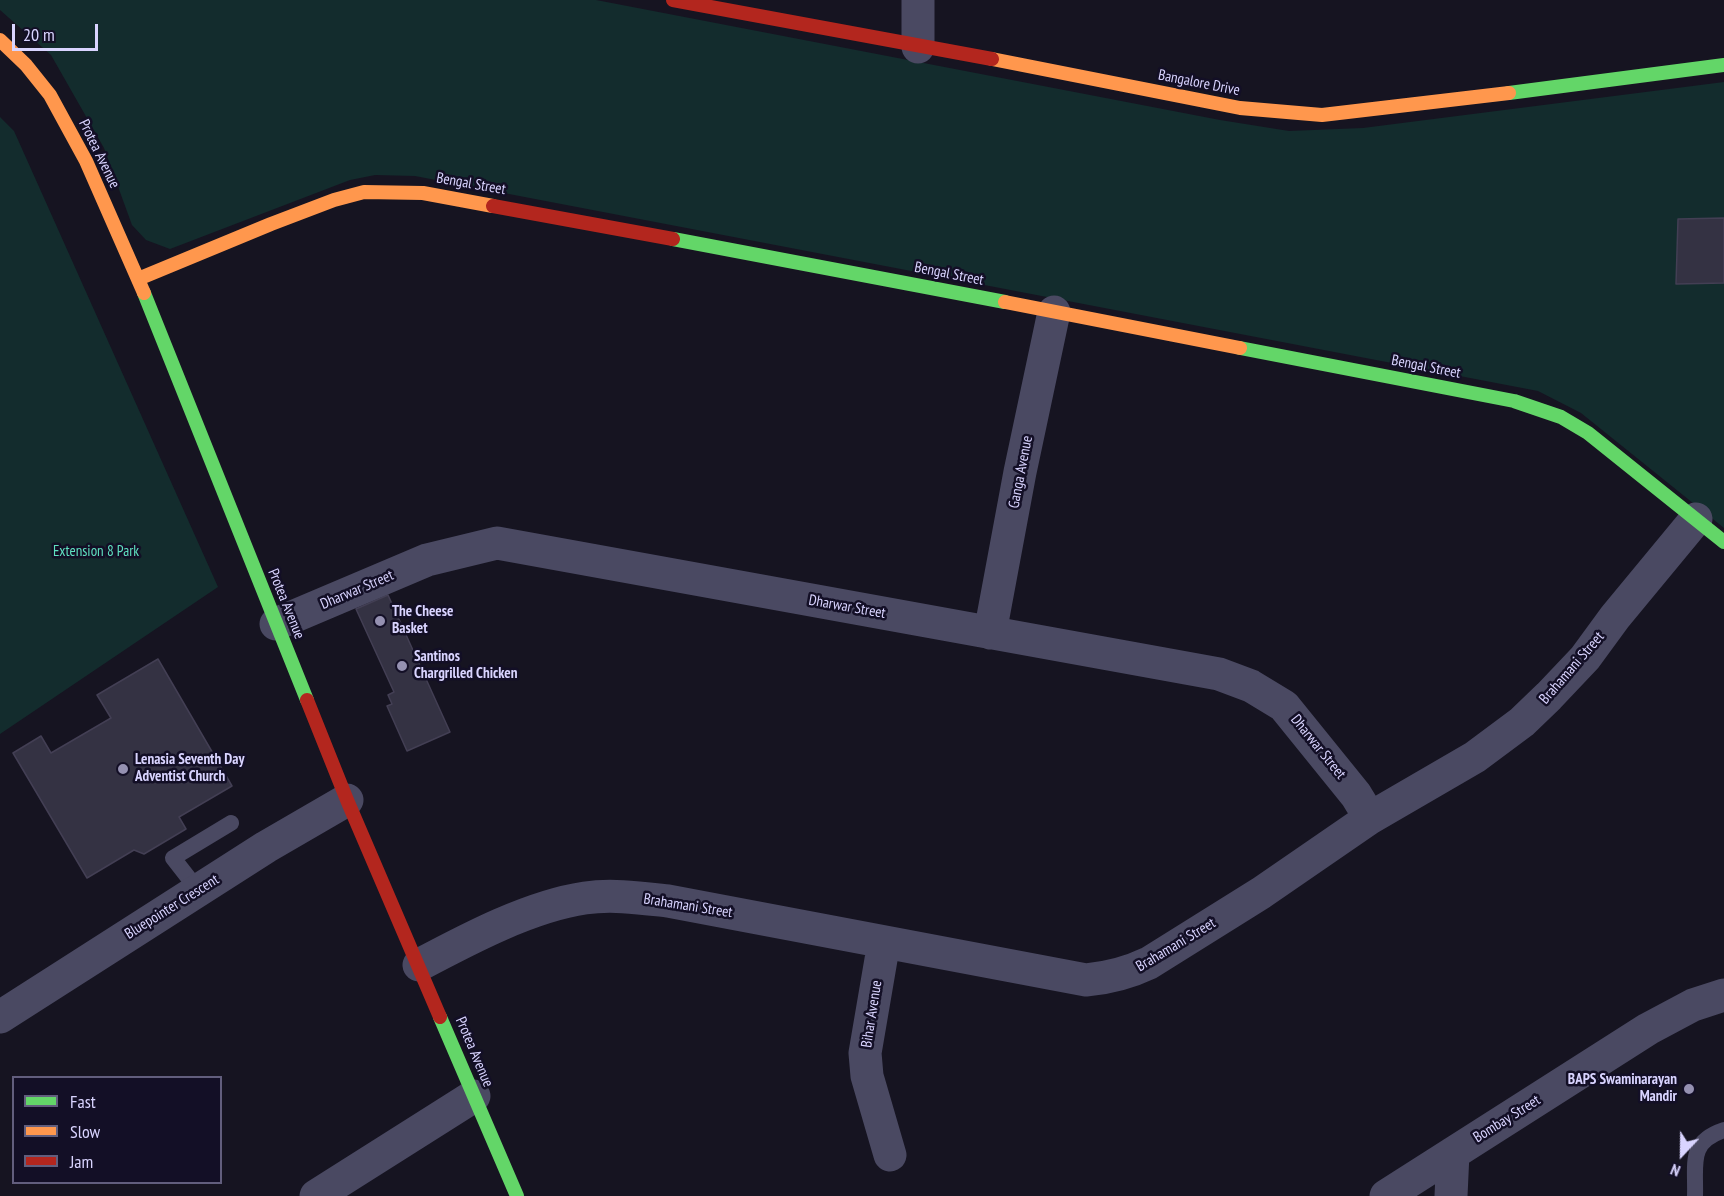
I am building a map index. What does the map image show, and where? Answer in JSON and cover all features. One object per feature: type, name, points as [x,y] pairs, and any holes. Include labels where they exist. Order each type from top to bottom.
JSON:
[{"type":"street","name":"Bangalore Drive","points":[[674,0],[1268,112],[1313,114],[1421,105],[1724,65]]},
{"type":"street","points":[[918,0],[918,47]]},
{"type":"street","name":"Protea Avenue","points":[[0,40],[26,65],[50,95],[86,161],[138,279],[347,800],[517,1196]]},
{"type":"street","name":"Bengal Street","points":[[138,279],[334,200],[364,192],[423,193],[484,203],[1491,396],[1540,409],[1561,417],[1588,433],[1724,542]]},
{"type":"street","name":"Ganga Avenue","points":[[990,633],[1020,472],[1054,312]]},
{"type":"street","name":"Brahamani Street","points":[[419,965],[466,940],[547,908],[588,898],[620,897],[668,901],[1086,980],[1109,978],[1130,972],[1149,963],[1261,893],[1370,818],[1475,757],[1522,722],[1585,658],[1615,617],[1696,519]]},
{"type":"street","name":"Dharwar Street","points":[[276,624],[427,560],[497,543],[1219,674],[1251,686],[1284,706],[1356,795],[1370,818]]},
{"type":"street","name":"Bluepointer Crescent","points":[[0,1017],[266,847],[347,800]]},
{"type":"street","name":"Bihar Avenue","points":[[884,942],[865,1053],[867,1076],[890,1155]]},
{"type":"street","name":"Bombay Street","points":[[1386,1196],[1648,1029],[1692,1005],[1724,995]]},
{"type":"street","points":[[316,1196],[474,1096]]},
{"type":"street","points":[[1451,1196],[1453,1153]]},
{"type":"lane","points":[[198,890],[173,858],[231,823]]},
{"type":"lane","points":[[1695,1196],[1696,1154],[1701,1141],[1724,1130]]},
{"type":"green space","points":[[0,0],[596,0],[1220,120],[1289,131],[1363,128],[1724,82],[1724,528],[1581,413],[1538,391],[415,176],[375,175],[350,180],[170,249],[146,240],[132,225],[104,148],[51,55],[0,10]]},
{"type":"green space","name":"Extension 8 Park","points":[[0,117],[14,131],[218,587],[0,734]]},
{"type":"building","points":[[1724,218],[1724,283],[1676,284],[1678,219]]},
{"type":"building","points":[[388,595],[450,732],[407,751],[387,706],[392,704],[388,695],[394,692],[356,609]]},
{"type":"building","name":"Lenasia Seventh Day Adventist Church","points":[[158,659],[232,786],[179,817],[186,829],[144,854],[134,850],[87,878],[13,753],[41,736],[51,753],[111,718],[97,695]]},
{"type":"traffic: fast","points":[[1509,93],[1724,65]]},
{"type":"traffic: fast","points":[[673,239],[1005,302]]},
{"type":"traffic: fast","points":[[144,293],[307,700]]},
{"type":"traffic: fast","points":[[1240,348],[1514,401],[1561,417],[1588,433],[1724,542]]},
{"type":"traffic: fast","points":[[440,1017],[517,1196]]},
{"type":"traffic: slow","points":[[0,40],[26,65],[50,95],[86,161],[144,293]]},
{"type":"traffic: slow","points":[[992,59],[1240,108],[1322,115],[1509,93]]},
{"type":"traffic: slow","points":[[138,279],[271,224],[334,200],[364,192],[423,193],[493,206]]},
{"type":"traffic: slow","points":[[1005,302],[1240,348]]},
{"type":"traffic: jam","points":[[673,0],[992,59]]},
{"type":"traffic: jam","points":[[493,206],[673,239]]},
{"type":"traffic: jam","points":[[307,700],[347,800],[440,1017]]},
{"type":"place","name":"The Cheese Basket","points":[[380,621]]},
{"type":"place","name":"Santinos Chargrilled Chicken","points":[[402,666]]},
{"type":"place","name":"Lenasia Seventh Day Adventist Church","points":[[123,769]]},
{"type":"place","name":"BAPS Swaminarayan Mandir","points":[[1689,1089]]}]
